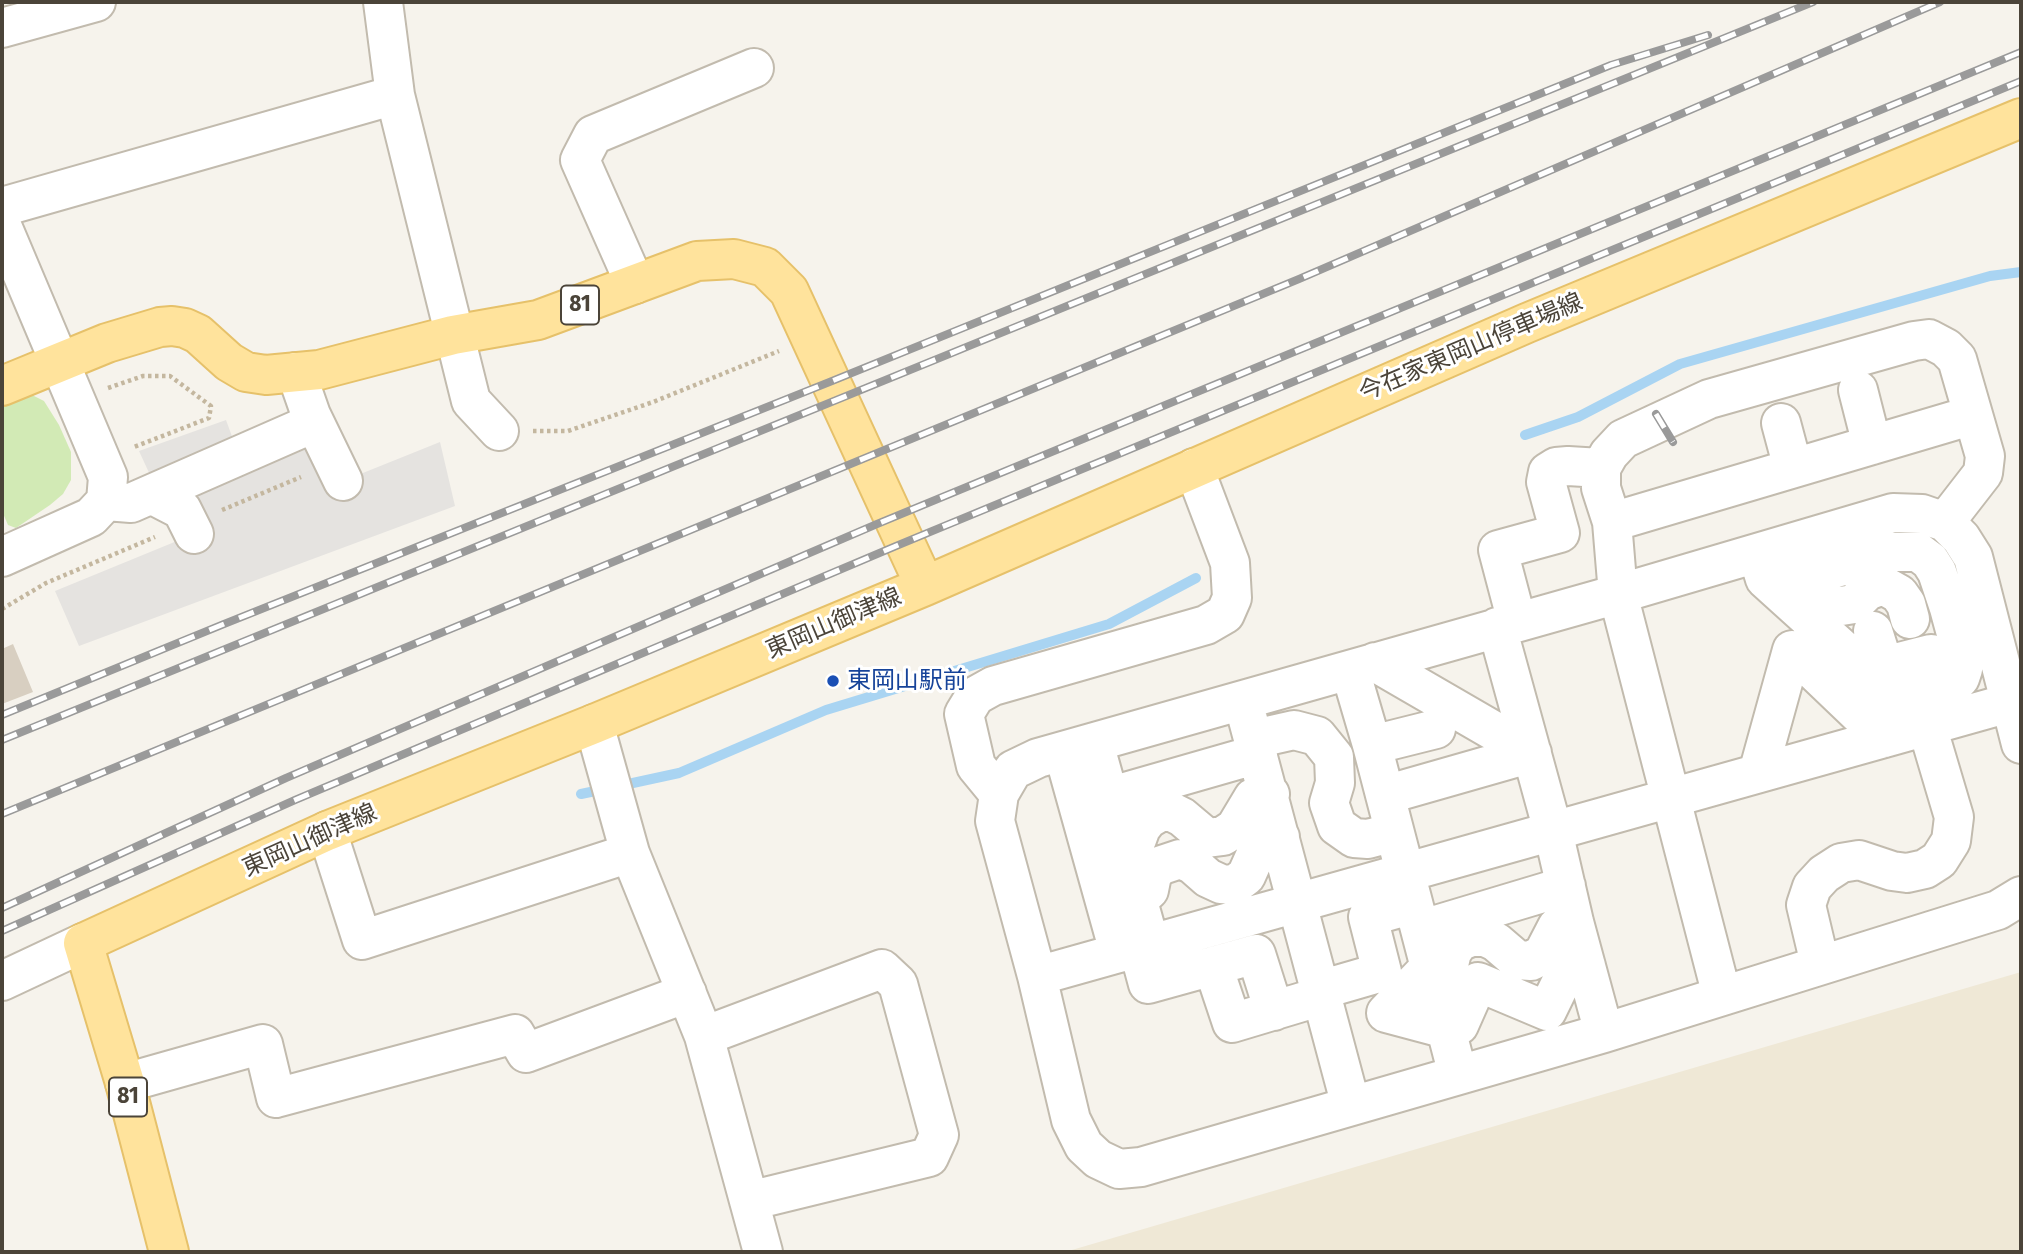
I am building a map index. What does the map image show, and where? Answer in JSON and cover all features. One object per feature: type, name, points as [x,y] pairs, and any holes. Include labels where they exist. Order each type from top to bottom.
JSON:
[{"type":"main road","name":"今在家東岡山停車場線","points":[[925,586],[1527,323],[2021,118]]},
{"type":"main road","name":"東岡山御津線","points":[[2,386],[107,343],[172,326],[198,334],[229,362],[246,372],[266,375],[319,370],[453,335],[538,320],[697,261],[734,259],[765,267],[789,291],[925,586],[594,724],[327,831],[83,943]]},
{"type":"main road","name":"81","points":[[83,943],[125,1083],[169,1252]]},
{"type":"street","points":[[2,27],[96,2]]},
{"type":"street","points":[[383,2],[396,95],[453,335],[471,401],[499,430]]},
{"type":"street","points":[[635,284],[580,160],[593,135],[754,68]]},
{"type":"street","points":[[2,207],[396,95]]},
{"type":"street","points":[[2,226],[108,477],[106,501],[92,517],[2,557]]},
{"type":"street","points":[[1722,996],[1618,594],[1612,522],[1601,488],[1601,468],[1623,439],[1709,399],[1929,339],[1957,359],[1985,456],[1983,473],[1945,522]]},
{"type":"street","points":[[296,372],[311,415],[343,481]]},
{"type":"street","points":[[1858,390],[1872,445]]},
{"type":"street","points":[[106,501],[131,503],[148,497],[302,428],[311,415]]},
{"type":"street","points":[[1612,522],[1973,415]]},
{"type":"street","points":[[1781,423],[1793,468]]},
{"type":"street","points":[[1601,468],[1568,466],[1556,467],[1548,472],[1546,482],[1560,533],[1498,550],[1507,624],[1532,753],[1604,1033]]},
{"type":"street","points":[[999,794],[976,766],[964,714],[975,696],[993,686],[1206,625],[1225,614],[1232,598],[1230,563],[1194,468]]},
{"type":"street","points":[[148,497],[182,510],[194,534]]},
{"type":"street","points":[[1765,570],[1893,513],[1922,514],[1945,522],[1961,538],[1973,557],[2021,744]]},
{"type":"street","points":[[1905,724],[1942,689],[1952,686],[1959,678],[1964,663],[1937,572],[1930,561],[1918,552],[1892,552],[1816,574],[1765,570],[1618,594],[1038,758],[1013,770],[999,794],[995,821],[1037,976],[1072,1121],[1084,1146],[1098,1159],[1119,1169],[1141,1167],[1604,1033],[1998,910],[2021,896]]},
{"type":"street","points":[[1765,570],[1837,642],[1905,724],[1954,817],[1951,841],[1939,860],[1925,869],[1908,873],[1892,872],[1859,860],[1841,863],[1824,874],[1812,887],[1806,905],[1820,964]]},
{"type":"street","points":[[1816,574],[1823,595],[1835,607],[1854,604],[1873,587],[1883,585],[1899,594],[1906,604],[1910,620]]},
{"type":"street","points":[[1837,642],[1949,608]]},
{"type":"street","points":[[1873,631],[1884,666],[1931,654],[1942,689]]},
{"type":"street","points":[[1758,773],[1792,650],[1905,724]]},
{"type":"street","points":[[1363,666],[1372,745],[1458,1075]]},
{"type":"street","points":[[1363,666],[1532,753]]},
{"type":"street","points":[[1243,701],[1270,793],[1352,1106]]},
{"type":"street","points":[[1079,747],[1136,948],[1149,984],[1213,966],[1232,1023],[1274,1011],[1382,972],[1368,917],[1413,902],[1553,831],[1758,773],[1905,724],[2009,703]]},
{"type":"street","points":[[594,724],[630,853],[704,1036],[763,1252]]},
{"type":"street","points":[[1108,797],[1206,783],[1256,747],[1294,730],[1317,736],[1334,757],[1335,783],[1329,803],[1337,826],[1354,838],[1368,839],[1394,832]]},
{"type":"street","points":[[1372,745],[1422,742]]},
{"type":"street","points":[[1079,747],[1108,797],[1137,901],[1136,948]]},
{"type":"street","points":[[1385,795],[1532,753]]},
{"type":"street","points":[[1122,849],[1137,839],[1148,819],[1160,812],[1172,812],[1182,817],[1207,838],[1223,836],[1235,828],[1253,798],[1270,793]]},
{"type":"street","points":[[327,831],[362,940],[630,853]]},
{"type":"street","points":[[1137,901],[1149,890],[1152,875],[1159,866],[1180,859],[1192,864],[1208,878],[1221,884],[1234,885],[1246,876],[1264,842],[1280,838]]},
{"type":"street","points":[[1037,976],[1297,903],[1462,901],[1517,916],[1570,904]]},
{"type":"street","points":[[1570,904],[1543,954],[1531,961],[1517,960],[1496,942],[1485,937],[1471,937],[1459,942],[1452,952],[1447,973],[1432,973],[1386,1013],[1446,1029],[1459,1025],[1478,982],[1547,1011],[1567,970],[1586,966]]},
{"type":"street","points":[[2,981],[83,943]]},
{"type":"street","points":[[704,1036],[882,969],[898,984],[939,1135],[929,1157],[749,1201]]},
{"type":"street","points":[[125,1083],[263,1044],[276,1098],[514,1034],[526,1053],[687,993]]},
{"type":"path","points":[[499,430],[568,431],[653,402],[812,337]]},
{"type":"path","points":[[104,396],[107,388],[143,376],[170,376],[211,406],[209,418],[122,452],[148,497],[153,538]]},
{"type":"shaded area","points":[[226,420],[241,461],[310,435],[343,481],[440,442],[455,506],[79,646],[55,591],[194,534],[151,477],[139,451]]},
{"type":"shaded area","points":[[2021,972],[2021,1252],[1065,1252]]},
{"type":"green space","points":[[28,393],[44,401],[59,425],[71,452],[71,480],[63,494],[16,528],[8,525],[2,511],[2,397]]},
{"type":"building","points":[[13,644],[33,692],[2,704],[2,649]]},
{"type":"waterway","points":[[1525,435],[1578,417],[1680,364],[1990,276],[2021,272]]},
{"type":"waterway","points":[[619,786],[679,773],[826,710],[1109,624],[1196,578]]},
{"type":"waterway","points":[[581,794],[605,789]]},
{"type":"railway","points":[[2,740],[1813,2]]},
{"type":"railway","points":[[2,814],[1299,279],[1940,2]]},
{"type":"railway","points":[[2,715],[1611,65],[1708,35]]},
{"type":"railway","points":[[2,908],[286,778],[877,524],[2021,52]]},
{"type":"railway","points":[[2,931],[295,800],[896,546],[2021,81]]},
{"type":"railway","points":[[1656,414],[1673,442]]},
{"type":"place","name":"東岡山駅前","points":[[833,681]]}]
